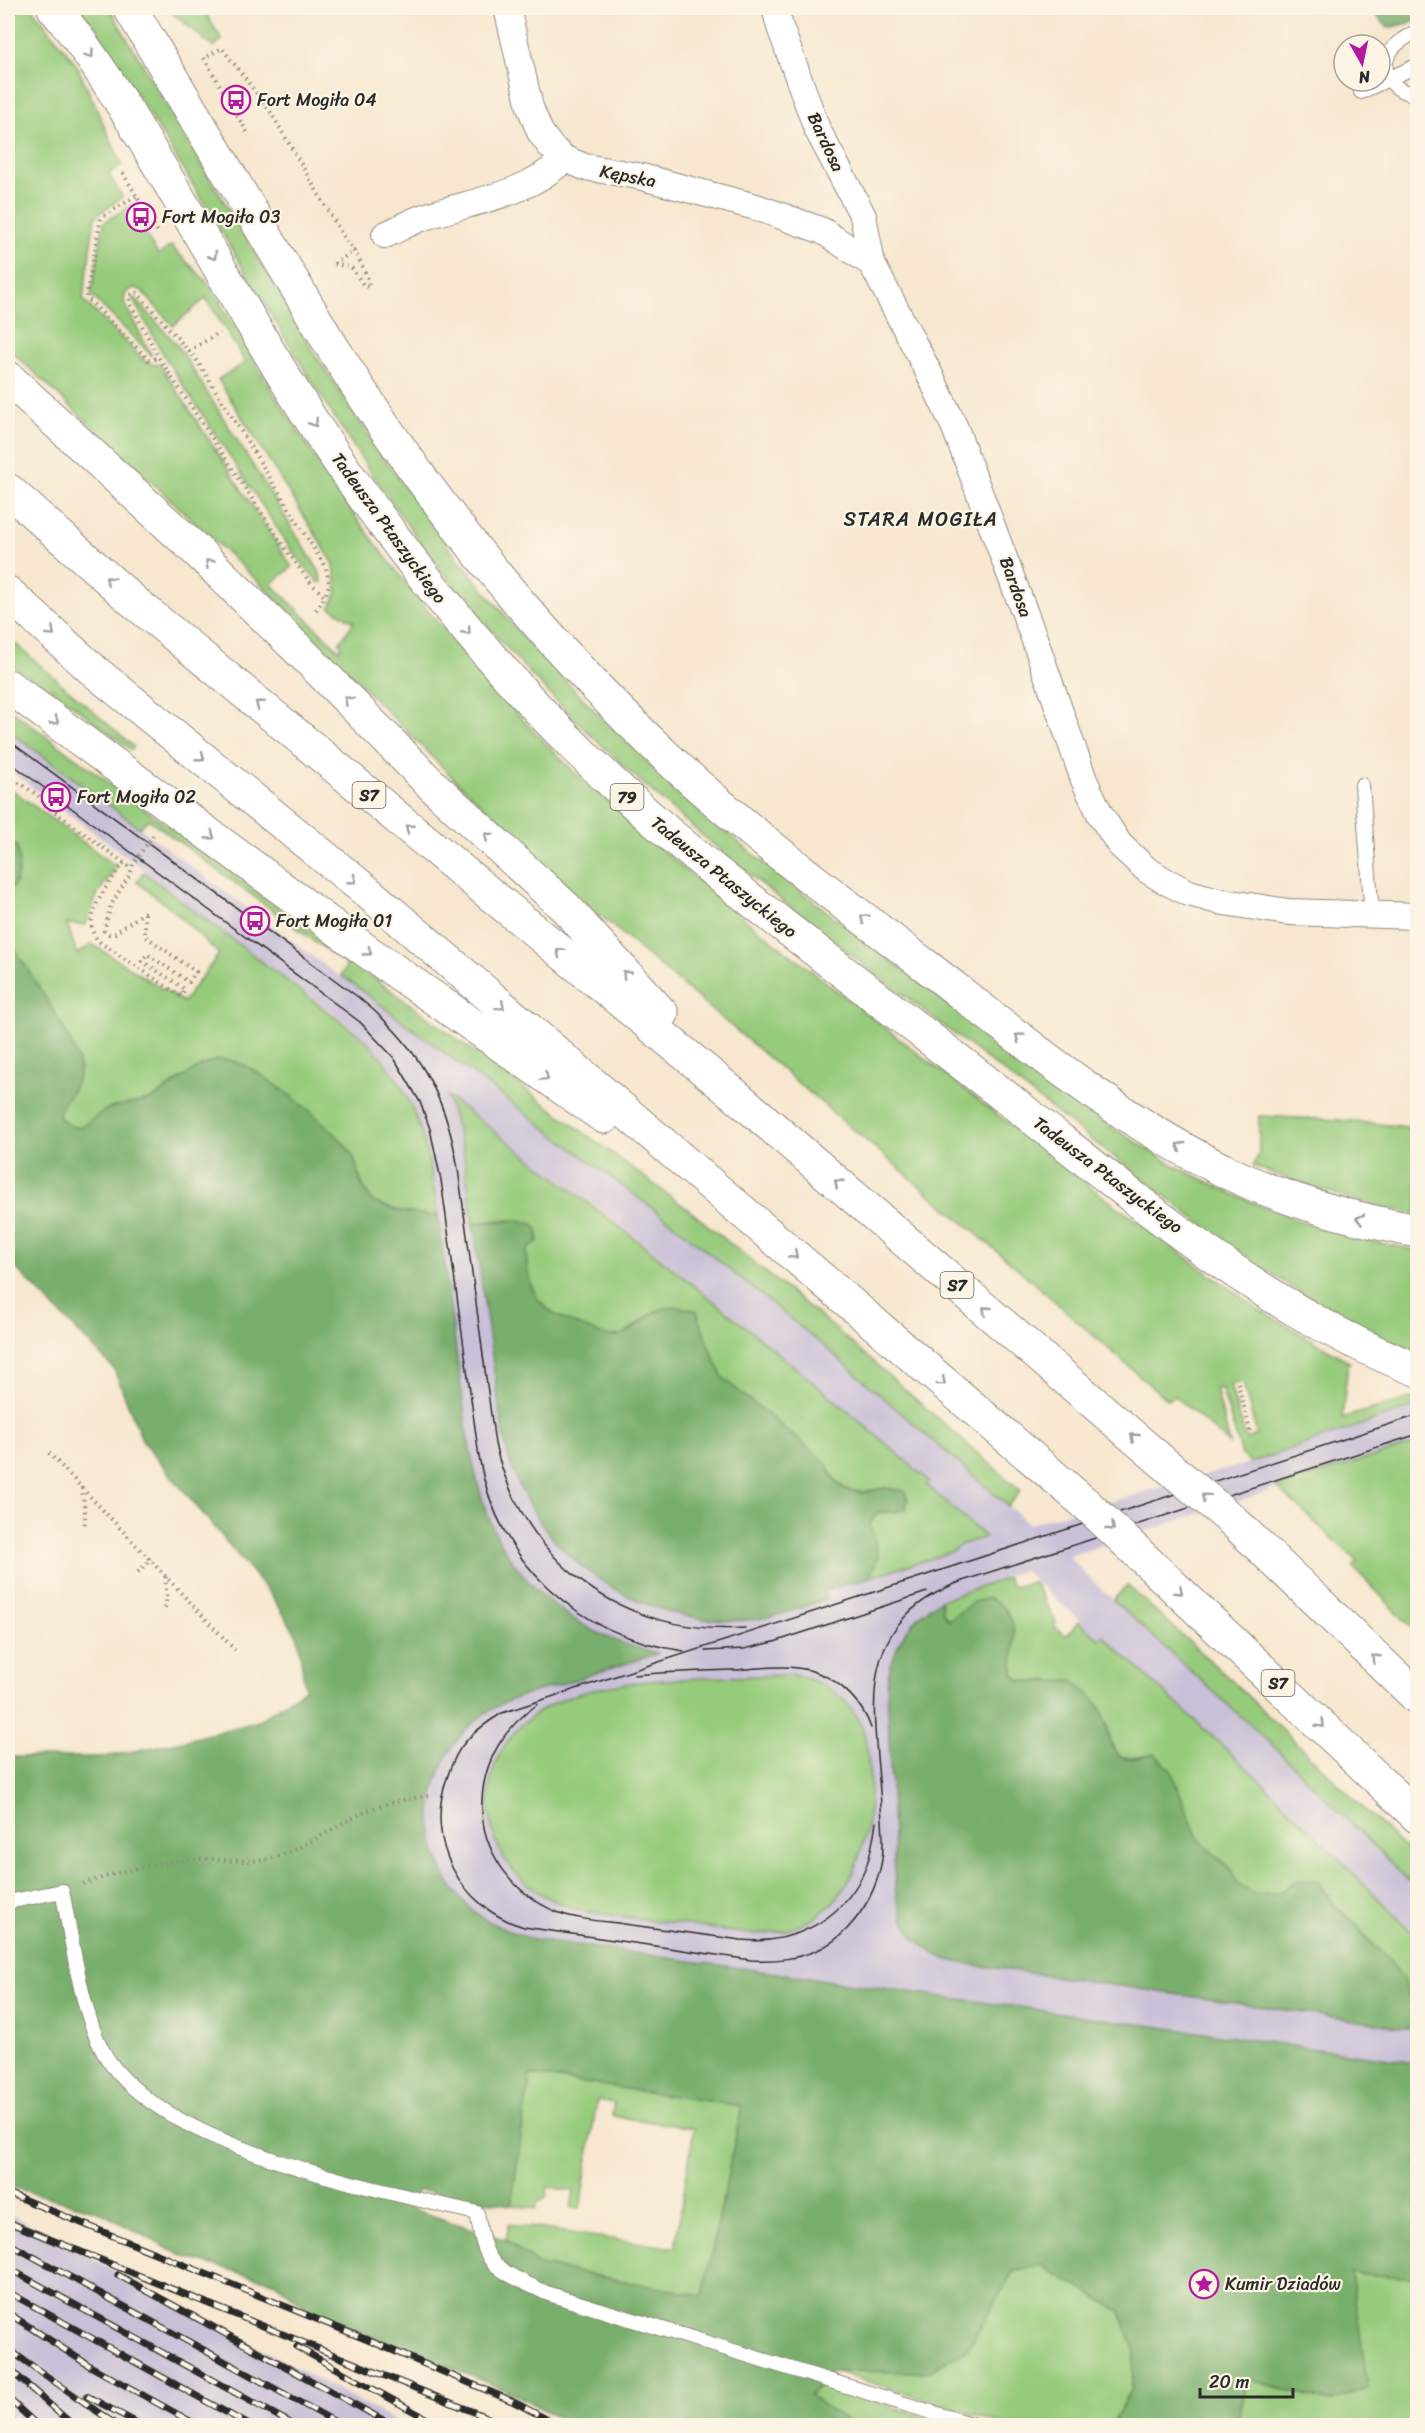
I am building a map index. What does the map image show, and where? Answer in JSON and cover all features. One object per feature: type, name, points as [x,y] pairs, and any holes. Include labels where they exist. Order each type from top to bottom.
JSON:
[{"type":"main road","name":"Tadeusza Ptaszyckiego","points":[[54,8],[115,92],[284,374],[355,485],[413,564],[476,641],[588,760],[671,835],[728,882],[1208,1251],[1309,1318],[1353,1341],[1418,1370]]},
{"type":"main road","points":[[130,8],[331,345],[423,483],[489,568],[554,644],[658,748],[782,855],[1043,1055],[1152,1130],[1203,1159],[1267,1189],[1334,1213],[1418,1231]]},
{"type":"main road","points":[[8,378],[197,551],[434,787],[566,908],[735,1095]]},
{"type":"main road","name":"S7","points":[[8,490],[132,600],[735,1095],[1232,1520],[1418,1698]]},
{"type":"main road","name":"S7","points":[[8,593],[93,670],[374,897],[1086,1504],[1418,1817]]},
{"type":"main road","points":[[8,686],[377,959],[749,1217]]},
{"type":"street","points":[[385,235],[421,218],[525,187],[546,176],[565,159],[551,147],[540,132],[530,107],[507,8]]},
{"type":"street","name":"Bardosa","points":[[775,8],[817,129],[863,216],[872,264],[944,402],[1003,554],[1084,780],[1100,814],[1119,844],[1147,870],[1189,893],[1251,908],[1418,916]]},
{"type":"street","name":"Kępska","points":[[565,159],[585,168],[638,176],[756,207],[823,231],[872,264]]},
{"type":"lane","points":[[1392,52],[1403,40],[1418,31]]},
{"type":"lane","points":[[1392,77],[1418,64]]},
{"type":"lane","points":[[1392,82],[1398,90],[1418,93]]},
{"type":"lane","points":[[1362,785],[1372,915]]},
{"type":"lane","points":[[8,1902],[62,1891],[86,2004],[94,2031],[104,2053],[117,2073],[135,2092],[204,2134],[324,2176],[477,2212],[482,2238],[492,2262],[546,2293],[976,2426]]},
{"type":"path","points":[[247,132],[204,58],[222,48],[270,111],[343,236],[358,257],[369,281],[369,287],[364,286],[351,267],[334,264],[349,254]]},
{"type":"path","points":[[123,173],[160,235]]},
{"type":"path","points":[[136,196],[101,218],[86,297],[148,360],[159,358]]},
{"type":"path","points":[[316,610],[325,597],[329,584],[326,568],[189,351],[140,296],[133,294],[129,298],[130,303],[159,358],[289,554],[309,581],[325,597]]},
{"type":"path","points":[[189,351],[221,332]]},
{"type":"path","points":[[8,776],[38,795],[44,804],[130,868]]},
{"type":"path","points":[[124,863],[100,895],[92,923],[93,935],[101,943],[181,996],[184,989],[142,961],[147,954],[189,982],[196,972],[145,936],[145,912],[115,933],[106,934],[104,931],[111,905],[129,876],[130,868],[151,838]]},
{"type":"path","points":[[1238,1383],[1251,1434]]},
{"type":"path","points":[[49,1453],[235,1650]]},
{"type":"path","points":[[82,1487],[87,1512],[84,1527]]},
{"type":"path","points":[[138,1572],[151,1559]]},
{"type":"path","points":[[165,1608],[168,1595],[165,1585],[166,1576]]},
{"type":"path","points":[[99,1878],[159,1863],[203,1859],[236,1862],[271,1858],[327,1835],[363,1813],[399,1799],[428,1796]]},
{"type":"path","points":[[1397,2426],[1418,2420]]},
{"type":"shaded area","points":[[8,730],[340,977],[341,975],[676,1226],[825,1347],[1029,1524],[1250,1463],[1417,1406],[1417,1443],[1069,1556],[1088,1577],[1271,1744],[1417,1889],[1417,1937],[1264,1784],[1103,1636],[1100,1639],[1023,1570],[930,1606],[897,1646],[891,1659],[887,1684],[897,1904],[908,1930],[932,1953],[955,1962],[1417,2030],[1417,2063],[533,1939],[508,1932],[486,1920],[463,1902],[448,1882],[439,1864],[431,1829],[430,1807],[434,1789],[445,1756],[454,1743],[468,1727],[499,1705],[658,1653],[613,1640],[564,1614],[531,1585],[505,1550],[492,1525],[476,1477],[468,1440],[428,1154],[414,1109],[386,1061],[342,1020],[8,769]],"holes":[[[448,1097],[596,1206],[741,1321],[929,1482],[926,1485],[985,1537],[960,1545],[952,1552],[824,1591],[826,1599],[785,1613],[746,1620],[698,1618],[661,1610],[626,1596],[591,1573],[557,1543],[521,1492],[507,1451],[463,1150]],[[792,1675],[805,1677],[833,1690],[850,1707],[866,1739],[871,1785],[867,1828],[855,1867],[848,1881],[810,1921],[781,1932],[588,1912],[569,1908],[540,1894],[515,1875],[505,1861],[492,1829],[488,1808],[488,1790],[496,1760],[503,1747],[523,1723],[547,1708],[593,1690],[620,1683]]]},
{"type":"shaded area","points":[[8,2213],[403,2425],[8,2425]]},
{"type":"green space","points":[[8,8],[32,8],[76,64],[122,165],[109,174],[122,197],[95,217],[83,300],[146,362],[155,365],[159,363],[292,567],[271,584],[339,650],[342,646],[339,643],[354,622],[330,607],[337,592],[334,564],[218,379],[246,363],[206,298],[173,326],[141,290],[134,288],[127,292],[124,303],[152,356],[91,295],[104,222],[129,207],[158,255],[171,246],[210,285],[274,394],[339,495],[416,597],[516,713],[574,772],[721,901],[1109,1201],[1258,1309],[1350,1362],[1348,1363],[1342,1418],[1417,1396],[1417,1406],[1250,1463],[1242,1455],[1221,1387],[1216,1389],[1230,1444],[1174,1396],[1167,1400],[1018,1269],[588,905],[453,778],[265,588],[8,348]],"holes":[[[1243,1382],[1257,1435],[1246,1439],[1230,1385]]]},
{"type":"green space","points":[[78,8],[109,8],[313,351],[381,454],[450,549],[523,637],[595,711],[673,787],[755,856],[1095,1117],[1175,1166],[1235,1195],[1310,1225],[1417,1250],[1417,1351],[1364,1328],[1314,1301],[1217,1236],[893,987],[720,850],[664,803],[558,702],[507,649],[459,592],[406,523],[356,451],[309,378],[174,154]]},
{"type":"green space","points":[[167,8],[202,8],[222,40],[213,47]]},
{"type":"green space","points":[[1370,8],[1417,8],[1417,18],[1410,23],[1388,28]]},
{"type":"green space","points":[[134,297],[178,346],[319,571],[322,582],[319,583],[292,551],[166,359],[133,300]]},
{"type":"green space","points":[[8,637],[134,747],[131,750],[52,689],[47,690],[8,662]]},
{"type":"green space","points":[[8,708],[689,1210],[832,1326],[1021,1491],[1008,1506],[825,1347],[676,1226],[341,975],[347,965],[148,819],[140,828],[8,730]]},
{"type":"green space","points":[[8,787],[117,867],[98,893],[86,925],[67,924],[77,954],[92,944],[183,1002],[219,954],[174,911],[137,882],[143,872],[368,1042],[399,1082],[410,1102],[430,1166],[438,1216],[402,1212],[373,1202],[362,1184],[353,1156],[182,1077],[153,1099],[108,1109],[91,1122],[77,1128],[68,1126],[59,1117],[59,1107],[73,1090],[80,1069],[73,1047],[8,938],[8,892],[16,883],[17,846],[8,842]]},
{"type":"green space","points":[[8,842],[17,846],[19,865],[15,881],[8,892]]},
{"type":"green space","points":[[8,938],[60,1022],[76,1056],[79,1075],[59,1117],[67,1124],[79,1127],[108,1109],[153,1098],[201,1066],[222,1060],[233,1061],[262,1075],[280,1088],[316,1117],[345,1145],[356,1162],[361,1183],[373,1202],[402,1212],[438,1216],[468,1440],[480,1493],[491,1524],[504,1549],[520,1571],[559,1609],[606,1637],[659,1653],[510,1701],[483,1715],[463,1733],[448,1754],[438,1778],[432,1803],[432,1829],[436,1854],[446,1878],[462,1900],[494,1925],[533,1939],[1417,2063],[1417,2278],[1351,2273],[1368,2387],[1330,2402],[1248,2379],[1237,2425],[1111,2425],[1131,2392],[1135,2351],[1120,2311],[1041,2265],[1013,2272],[966,2351],[926,2372],[834,2371],[809,2395],[848,2422],[881,2425],[573,2425],[508,2391],[310,2311],[276,2283],[182,2256],[98,2211],[8,2186],[8,1757],[105,1757],[183,1741],[256,1722],[305,1689],[298,1637],[272,1596],[143,1442],[114,1369],[8,1260]],"holes":[[[530,2075],[742,2106],[703,2296],[539,2265],[506,2240],[409,2208],[418,2190],[511,2205]]]},
{"type":"green space","points":[[447,1096],[632,1236],[812,1381],[929,1481],[927,1485],[985,1537],[960,1545],[952,1552],[870,1577],[878,1555],[870,1523],[878,1512],[895,1512],[885,1488],[856,1491],[842,1487],[831,1474],[826,1463],[723,1378],[709,1347],[656,1310],[624,1334],[607,1337],[556,1317],[536,1298],[526,1270],[527,1250],[538,1241],[538,1230],[532,1225],[516,1220],[473,1223],[463,1150]]},
{"type":"green space","points":[[1259,1116],[1339,1120],[1417,1128],[1417,1214],[1334,1194],[1253,1166],[1259,1154]]},
{"type":"green space","points":[[518,1220],[533,1224],[538,1230],[538,1241],[527,1250],[527,1267],[534,1293],[549,1310],[592,1331],[614,1336],[627,1332],[659,1310],[679,1307],[697,1311],[709,1347],[723,1378],[826,1463],[833,1478],[845,1490],[862,1493],[885,1488],[905,1491],[908,1499],[906,1509],[895,1512],[878,1512],[870,1523],[878,1555],[870,1577],[824,1591],[826,1599],[778,1615],[748,1620],[711,1620],[675,1613],[640,1601],[607,1584],[577,1563],[551,1537],[530,1507],[514,1473],[507,1448],[499,1410],[473,1223]]},
{"type":"green space","points":[[1418,1443],[1417,1633],[1353,1567],[1358,1562],[1277,1487]]},
{"type":"green space","points":[[1007,1578],[1012,1587],[1034,1582],[1056,1622],[1054,1626],[1066,1636],[1079,1622],[1100,1639],[1103,1636],[1264,1784],[1417,1937],[1417,2030],[1413,2029],[1413,2005],[1372,1943],[1353,1921],[1335,1906],[1327,1894],[1291,1883],[1278,1894],[1255,1895],[1238,1885],[1230,1869],[1198,1839],[1171,1771],[1155,1754],[1120,1756],[1113,1746],[1107,1724],[1048,1680],[1024,1682],[1013,1674],[1013,1642],[1005,1609],[973,1602],[949,1620],[942,1613],[941,1600]]},
{"type":"green space","points":[[1127,1585],[1232,1681],[1417,1860],[1417,1889],[1271,1744],[1113,1600]]},
{"type":"green space","points":[[990,1598],[1002,1606],[1010,1616],[1014,1632],[1013,1674],[1024,1681],[1032,1682],[1073,1680],[1100,1707],[1111,1745],[1120,1756],[1130,1759],[1155,1754],[1171,1771],[1198,1839],[1230,1869],[1239,1885],[1255,1895],[1278,1894],[1301,1880],[1318,1882],[1333,1905],[1355,1923],[1364,1936],[1387,1957],[1403,1979],[1413,2005],[1413,2029],[955,1962],[921,1944],[906,1924],[895,1887],[887,1684],[889,1671],[904,1635],[930,1607],[941,1600],[943,1613],[949,1620],[973,1602]]},
{"type":"green space","points":[[792,1675],[825,1686],[843,1699],[862,1727],[868,1752],[870,1791],[868,1814],[858,1861],[848,1882],[834,1901],[817,1916],[783,1931],[756,1934],[588,1912],[572,1908],[543,1895],[530,1887],[509,1865],[491,1826],[490,1786],[499,1756],[515,1732],[535,1714],[560,1700],[616,1685],[674,1679]]},
{"type":"green space","points":[[530,2074],[742,2106],[703,2296],[539,2265],[506,2240],[509,2224],[675,2248],[694,2128],[612,2116],[614,2103],[597,2100],[580,2209],[571,2208],[574,2191],[548,2187],[546,2198],[537,2203],[536,2209],[511,2205]]},
{"type":"green space","points":[[1041,2265],[1120,2311],[1135,2351],[1131,2392],[1111,2425],[1005,2425],[834,2371],[926,2372],[966,2351],[1013,2271]]},
{"type":"green space","points":[[1351,2273],[1417,2278],[1417,2425],[1237,2426],[1247,2379],[1330,2402]]},
{"type":"green space","points":[[821,2384],[949,2425],[881,2426],[848,2422],[809,2395]]},
{"type":"tram line","points":[[8,740],[358,997],[397,1033],[426,1072],[446,1117],[453,1142],[495,1444],[509,1486],[529,1524],[554,1557],[585,1584],[619,1605],[658,1619],[700,1627],[745,1628]]},
{"type":"tram line","points":[[8,761],[360,1022],[394,1058],[420,1102],[430,1129],[441,1180],[479,1457],[489,1495],[504,1530],[524,1561],[549,1588],[578,1611],[610,1629],[646,1643],[684,1651]]},
{"type":"tram line","points":[[962,1581],[926,1599],[901,1621],[886,1645],[877,1673],[874,1703],[883,1835],[881,1865],[873,1891],[859,1915],[847,1929],[826,1946],[790,1958],[751,1960],[524,1927],[501,1918],[482,1905],[465,1888],[453,1869],[444,1848],[440,1825],[441,1802],[447,1778],[455,1758],[466,1741],[502,1713],[1418,1415]]},
{"type":"tram line","points":[[956,1583],[1418,1434]]},
{"type":"tram line","points":[[705,1651],[744,1649],[774,1642],[927,1592]]},
{"type":"tram line","points":[[634,1675],[777,1667],[808,1670],[827,1677],[843,1688],[857,1702],[871,1728]]},
{"type":"tram line","points":[[538,1704],[515,1723],[491,1759],[483,1787],[483,1820],[493,1854],[502,1869],[526,1894],[557,1912],[590,1920],[741,1940],[778,1939],[812,1927],[827,1918],[852,1892],[867,1863],[876,1822]]},
{"type":"railway","points":[[8,2193],[375,2343],[512,2401],[560,2426]]},
{"type":"railway","points":[[8,2222],[508,2426]]},
{"type":"railway","points":[[8,2243],[343,2426]]},
{"type":"railway","points":[[8,2268],[296,2426]]},
{"type":"railway","points":[[118,2275],[394,2426]]},
{"type":"railway","points":[[8,2292],[251,2426]]},
{"type":"railway","points":[[8,2313],[90,2366],[199,2426]]},
{"type":"railway","points":[[297,2347],[440,2426]]},
{"type":"railway","points":[[8,2349],[118,2426]]},
{"type":"railway","points":[[8,2368],[74,2426]]},
{"type":"railway","points":[[87,2396],[143,2426]]},
{"type":"railway","points":[[8,2398],[38,2426]]},
{"type":"place","name":"Fort Mogiła 04","points":[[236,100]]},
{"type":"place","name":"Fort Mogiła 03","points":[[141,217]]},
{"type":"place","name":"Fort Mogiła 02","points":[[56,797]]},
{"type":"place","name":"Fort Mogiła 01","points":[[255,921]]},
{"type":"place","name":"Kumir Dziadów","points":[[1204,2284]]},
{"type":"district","name":"STARA MOGIŁA","points":[[921,519]]}]
